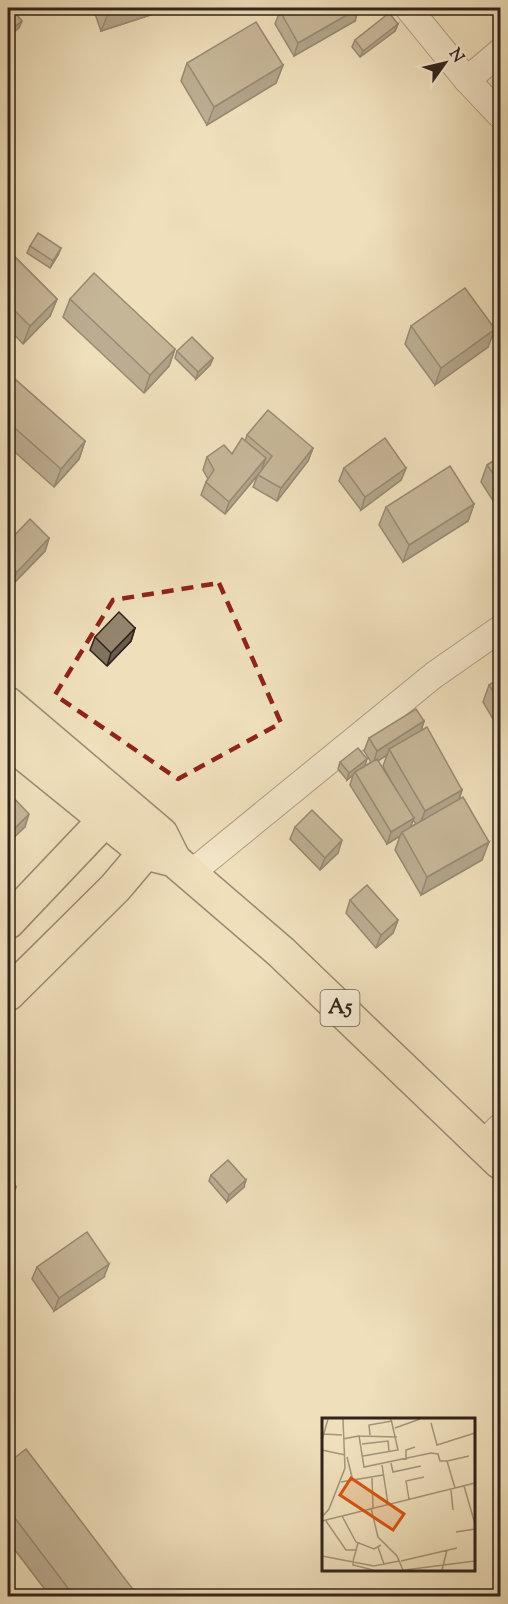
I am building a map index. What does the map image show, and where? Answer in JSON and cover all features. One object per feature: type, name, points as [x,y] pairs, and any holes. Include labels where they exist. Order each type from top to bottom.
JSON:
[{"type":"highway","name":"A5","points":[[8,704],[114,811],[281,952],[494,1144]]},
{"type":"highway","name":"A5","points":[[8,741],[77,796],[114,811]]},
{"type":"highway","points":[[66,859],[77,817],[77,796]]},
{"type":"highway","points":[[8,922],[114,811]]},
{"type":"highway","points":[[8,994],[115,888],[168,855]]},
{"type":"street","points":[[408,8],[467,80],[501,115]]},
{"type":"street","points":[[467,80],[501,52]]},
{"type":"street","points":[[168,855],[501,629]]},
{"type":"highlighted area","points":[[219,583],[281,723],[178,779],[55,695],[113,600]]},
{"type":"building","points":[[8,8],[11,8],[22,21],[8,32]]},
{"type":"building","points":[[106,8],[126,8],[108,14]]},
{"type":"building","points":[[285,8],[359,8],[298,43],[280,11]]},
{"type":"building","points":[[389,13],[398,24],[363,51],[355,40]]},
{"type":"building","points":[[256,22],[283,65],[214,107],[187,63]]},
{"type":"building","points":[[38,233],[61,248],[53,261],[30,246]]},
{"type":"building","points":[[8,250],[57,299],[30,326],[8,304]]},
{"type":"building","points":[[94,273],[175,349],[150,375],[70,299]]},
{"type":"building","points":[[465,288],[495,329],[441,368],[411,326]]},
{"type":"building","points":[[192,337],[213,358],[198,372],[177,351]]},
{"type":"building","points":[[8,373],[85,441],[61,469],[8,422]]},
{"type":"building","points":[[268,410],[313,448],[281,488],[258,475],[272,456],[247,435]]},
{"type":"building","points":[[242,438],[266,458],[229,502],[206,482],[214,470],[207,457],[224,445],[232,454]]},
{"type":"building","points":[[385,438],[406,468],[365,497],[344,468]]},
{"type":"building","points":[[501,456],[501,485],[487,465]]},
{"type":"building","points":[[450,466],[474,504],[409,545],[386,507]]},
{"type":"building","points":[[30,519],[49,538],[17,572],[8,563],[8,542]]},
{"type":"building","points":[[119,612],[135,628],[111,653],[95,637]]},
{"type":"building","points":[[501,678],[501,704],[489,685]]},
{"type":"building","points":[[416,709],[424,721],[377,751],[369,738]]},
{"type":"building","points":[[427,727],[462,790],[425,811],[389,749]]},
{"type":"building","points":[[358,748],[367,759],[349,773],[340,762]]},
{"type":"building","points":[[377,759],[414,818],[391,832],[355,772]]},
{"type":"building","points":[[8,792],[29,814],[8,835]]},
{"type":"building","points":[[463,797],[489,842],[427,877],[402,832]]},
{"type":"building","points":[[312,810],[342,840],[325,858],[295,827]]},
{"type":"building","points":[[367,885],[398,920],[381,935],[350,900]]},
{"type":"building","points":[[228,1160],[246,1180],[229,1195],[211,1175]]},
{"type":"building","points":[[8,1164],[16,1187],[8,1191]]},
{"type":"building","points":[[87,1232],[109,1264],[59,1298],[37,1267]]},
{"type":"building","points":[[26,1449],[138,1596],[74,1596],[8,1509],[8,1463]]}]
